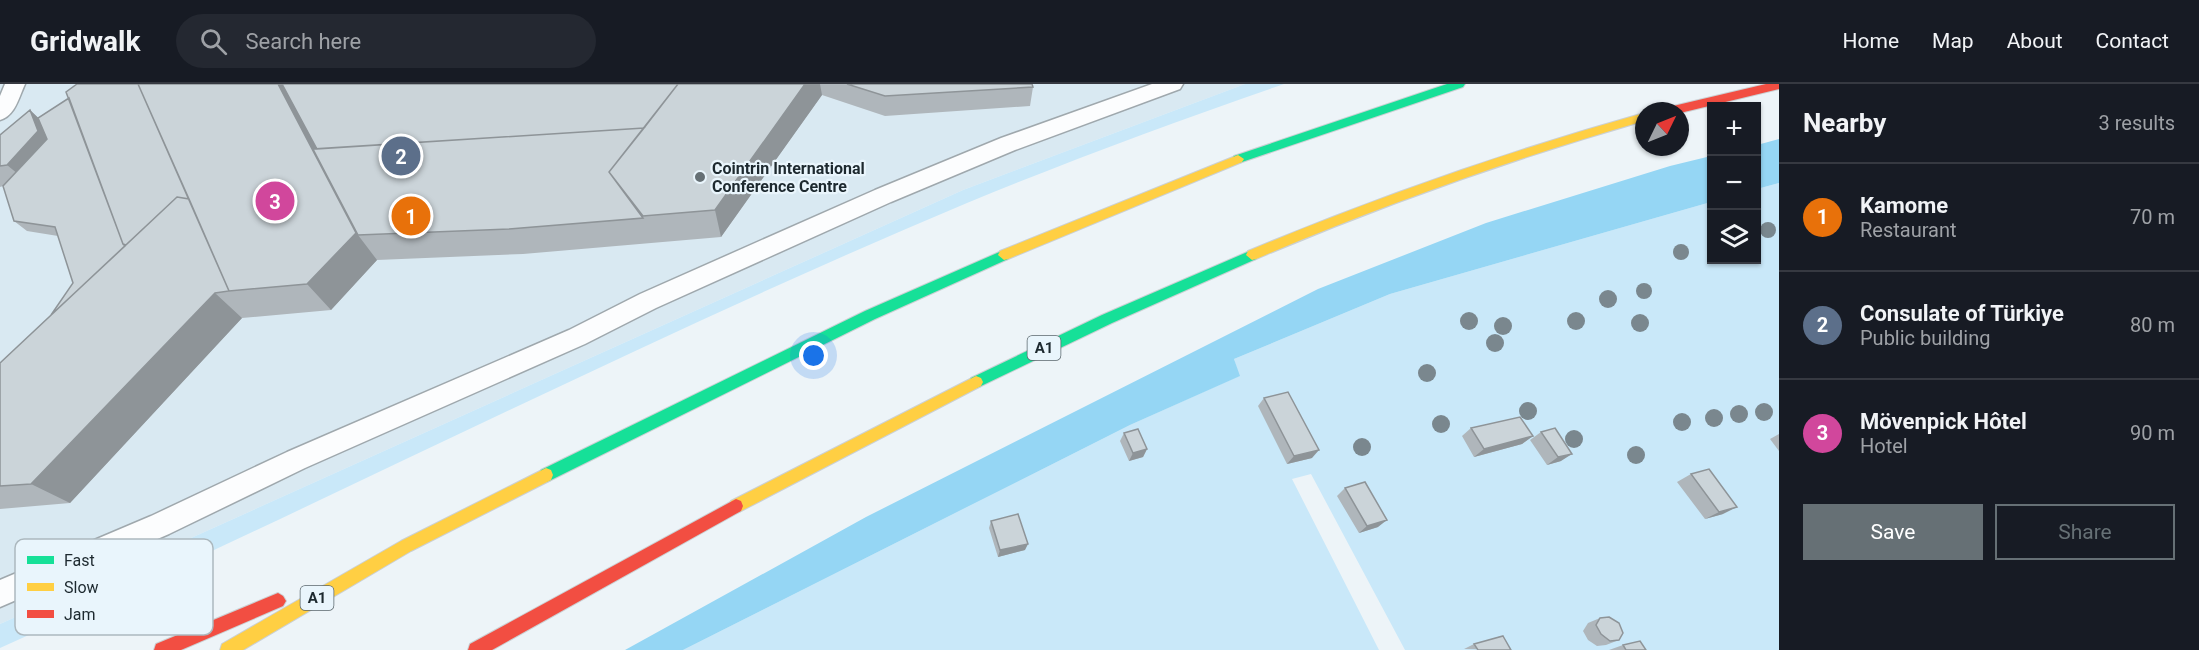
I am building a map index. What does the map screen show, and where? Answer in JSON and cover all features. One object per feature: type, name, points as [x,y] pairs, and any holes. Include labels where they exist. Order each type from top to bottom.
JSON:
[{"type":"highway","name":"A1","points":[[228,650],[406,546],[682,406],[870,315],[1013,251],[1205,171],[1338,123],[1459,84]]},
{"type":"highway","points":[[1689,106],[1779,85]]},
{"type":"highway","name":"A1","points":[[476,650],[650,552],[808,467],[1076,332],[1273,245],[1368,208],[1459,174],[1635,120]]},
{"type":"highway","points":[[213,628],[406,546]]},
{"type":"highway","points":[[162,650],[197,635]]},
{"type":"lane","points":[[0,113],[15,84]]},
{"type":"lane","points":[[128,539],[296,460],[577,338],[648,301],[937,173],[1173,84]]},
{"type":"lane","points":[[0,594],[15,588]]},
{"type":"shaded area","points":[[0,84],[1245,84],[963,190],[189,539],[15,539],[15,617],[0,624]]},
{"type":"shaded area","points":[[1245,84],[1284,84],[1045,171],[845,256],[603,366],[213,550],[213,539],[189,539],[963,190]]},
{"type":"shaded area","points":[[1779,139],[1779,183],[1761,188],[1761,156],[1761,144]]},
{"type":"shaded area","points":[[1707,157],[1707,203],[1390,294],[1234,359],[1240,376],[1130,425],[683,650],[625,650],[866,517],[1318,289],[1486,223],[1670,166]]},
{"type":"shaded area","points":[[1779,183],[1779,650],[1405,650],[1311,474],[1292,479],[1379,650],[683,650],[1130,425],[1239,376],[1234,359],[1390,294],[1707,203],[1707,264],[1761,264],[1761,188]]},
{"type":"shaded area","points":[[15,617],[15,635],[29,635],[0,648],[0,624]]},
{"type":"building","points":[[77,84],[138,84],[189,199],[177,197],[126,245],[123,244],[66,92]]},
{"type":"building","points":[[138,84],[278,84],[356,233],[307,284],[229,291]]},
{"type":"building","points":[[282,84],[678,84],[644,128],[317,149]]},
{"type":"building","name":"Cointrin International Conference Centre","points":[[678,84],[805,84],[715,210],[643,216],[609,172]]},
{"type":"building","points":[[847,84],[1032,84],[1033,87],[885,96]]},
{"type":"building","points":[[69,98],[125,246],[51,315],[73,283],[55,227],[14,221],[3,186],[47,139],[38,118]]},
{"type":"building","points":[[30,110],[38,131],[7,165],[0,166],[0,135]]},
{"type":"building","points":[[644,128],[609,172],[643,218],[509,229],[358,235],[313,149]]},
{"type":"building","points":[[177,197],[189,199],[229,291],[215,293],[31,484],[0,486],[0,363]]},
{"type":"building","points":[[1288,392],[1319,450],[1294,456],[1264,398]]},
{"type":"building","points":[[1520,417],[1533,436],[1484,449],[1471,428]]},
{"type":"building","points":[[1555,428],[1572,454],[1558,457],[1541,432]]},
{"type":"building","points":[[1138,429],[1147,449],[1133,453],[1124,433]]},
{"type":"building","points":[[1709,469],[1737,507],[1719,512],[1691,474]]},
{"type":"building","points":[[1365,482],[1387,520],[1367,526],[1345,488]]},
{"type":"building","points":[[1018,514],[1028,544],[1000,550],[991,521]]},
{"type":"building","points":[[1609,617],[1619,623],[1623,633],[1619,640],[1610,641],[1601,634],[1596,625],[1600,618]]},
{"type":"building","points":[[1503,636],[1511,650],[1478,650],[1474,644]]},
{"type":"building","points":[[1640,641],[1646,650],[1626,650],[1623,645]]},
{"type":"traffic: fast","points":[[1238,159],[1459,84]]},
{"type":"traffic: fast","points":[[546,475],[870,315],[1004,255]]},
{"type":"traffic: fast","points":[[976,382],[1107,319],[1252,255]]},
{"type":"traffic: slow","points":[[1252,255],[1348,215],[1446,179],[1544,146],[1635,120]]},
{"type":"traffic: slow","points":[[1004,255],[1238,159]]},
{"type":"traffic: slow","points":[[736,506],[976,382]]},
{"type":"traffic: slow","points":[[228,650],[406,546],[546,475]]},
{"type":"traffic: jam","points":[[1689,106],[1779,85]]},
{"type":"traffic: jam","points":[[476,650],[736,506]]},
{"type":"traffic: jam","points":[[213,628],[278,601]]},
{"type":"traffic: jam","points":[[162,650],[198,635]]},
{"type":"place","name":"Consulate of Türkiye","points":[[401,156]]},
{"type":"place","name":"Cointrin International Conference Centre","points":[[700,177]]},
{"type":"place","name":"Mövenpick Hôtel","points":[[275,201]]},
{"type":"place","name":"Kamome","points":[[411,216]]}]
